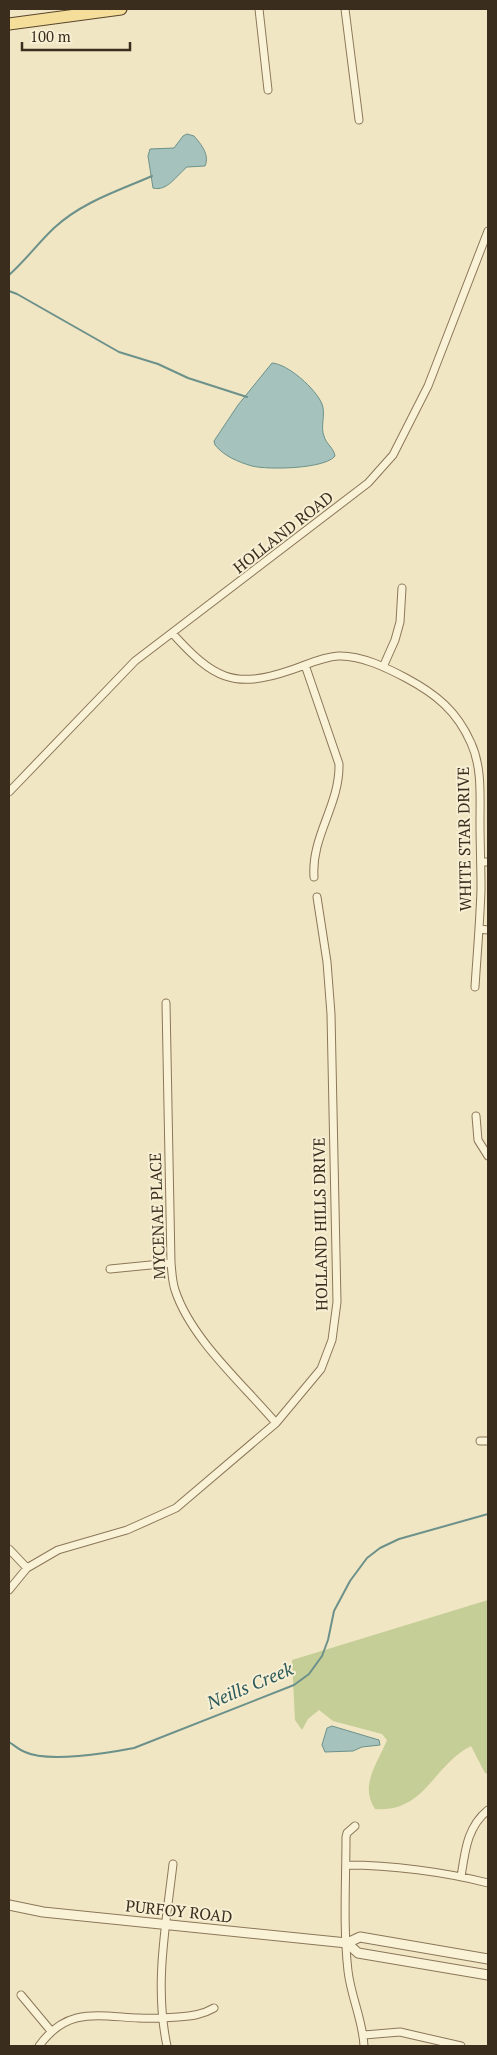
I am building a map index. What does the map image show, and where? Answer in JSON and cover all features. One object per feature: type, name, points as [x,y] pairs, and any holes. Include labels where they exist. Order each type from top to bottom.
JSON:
[{"type":"main road","points":[[9,24],[121,9]]},
{"type":"street","points":[[259,9],[268,90]]},
{"type":"street","points":[[346,9],[359,120]]},
{"type":"street","name":"HOLLAND ROAD","points":[[9,792],[135,661],[173,634],[368,483],[393,455],[428,386],[488,231]]},
{"type":"street","points":[[383,667],[395,640],[400,622],[402,588]]},
{"type":"street","name":"WHITE STAR DRIVE","points":[[173,634],[201,663],[217,674],[234,679],[260,679],[325,658],[351,657],[383,667],[430,692],[446,704],[460,723],[471,743],[479,773],[484,862],[475,987]]},
{"type":"street","points":[[305,665],[338,764],[339,778],[336,794],[316,847],[313,861],[314,877]]},
{"type":"street","name":"HOLLAND HILLS DRIVE","points":[[9,1590],[27,1568],[58,1550],[126,1530],[176,1508],[276,1423],[321,1370],[332,1340],[337,1302],[331,1014],[327,962],[317,897]]},
{"type":"street","points":[[478,929],[488,930]]},
{"type":"street","name":"MYCENAE PLACE","points":[[166,1003],[171,1263],[174,1287],[181,1306],[204,1343],[276,1423]]},
{"type":"street","points":[[476,1116],[478,1140],[488,1156]]},
{"type":"street","points":[[110,1269],[171,1263]]},
{"type":"street","points":[[480,1441],[488,1440]]},
{"type":"street","points":[[9,1549],[27,1568]]},
{"type":"street","points":[[461,1876],[466,1843],[481,1816],[488,1810]]},
{"type":"street","points":[[356,1826],[346,1837],[347,1943],[350,1986],[364,2035],[364,2046]]},
{"type":"street","points":[[167,2046],[162,2018],[160,1977],[173,1864]]},
{"type":"street","points":[[346,1865],[372,1865],[461,1876],[488,1883]]},
{"type":"street","name":"PURFOY ROAD","points":[[9,1905],[43,1912],[347,1943],[360,1937],[488,1958]]},
{"type":"street","name":"PURFOY ROAD","points":[[347,1943],[358,1952],[488,1975]]},
{"type":"street","points":[[22,1995],[51,2031]]},
{"type":"street","points":[[39,2046],[51,2031],[71,2020],[87,2015],[162,2018],[204,2014],[214,2008]]},
{"type":"street","points":[[364,2035],[400,2032],[461,2046]]},
{"type":"green space","points":[[488,1600],[488,1774],[485,1773],[471,1746],[458,1754],[428,1786],[406,1804],[392,1808],[375,1809],[371,1800],[369,1783],[387,1740],[382,1734],[333,1721],[319,1710],[308,1719],[302,1730],[295,1720],[292,1660]]},
{"type":"water","points":[[187,134],[194,136],[204,150],[205,166],[187,167],[163,188],[153,188],[148,156],[150,149],[174,148],[183,136]]},
{"type":"water","points":[[272,363],[293,372],[319,398],[323,408],[323,432],[335,456],[329,460],[309,466],[283,468],[252,466],[232,458],[215,445],[214,441],[238,405]]},
{"type":"water","points":[[332,1726],[379,1740],[380,1745],[362,1747],[353,1751],[325,1752],[322,1745],[327,1728]]},
{"type":"waterway","points":[[9,275],[54,228],[76,211],[152,176]]},
{"type":"waterway","points":[[9,291],[119,352],[158,364],[188,378],[247,397]]},
{"type":"waterway","name":"Neills Creek","points":[[9,1742],[25,1752],[48,1757],[78,1756],[134,1748],[294,1685],[309,1674],[322,1656],[328,1640],[334,1611],[350,1581],[367,1558],[380,1548],[399,1539],[488,1514]]}]
